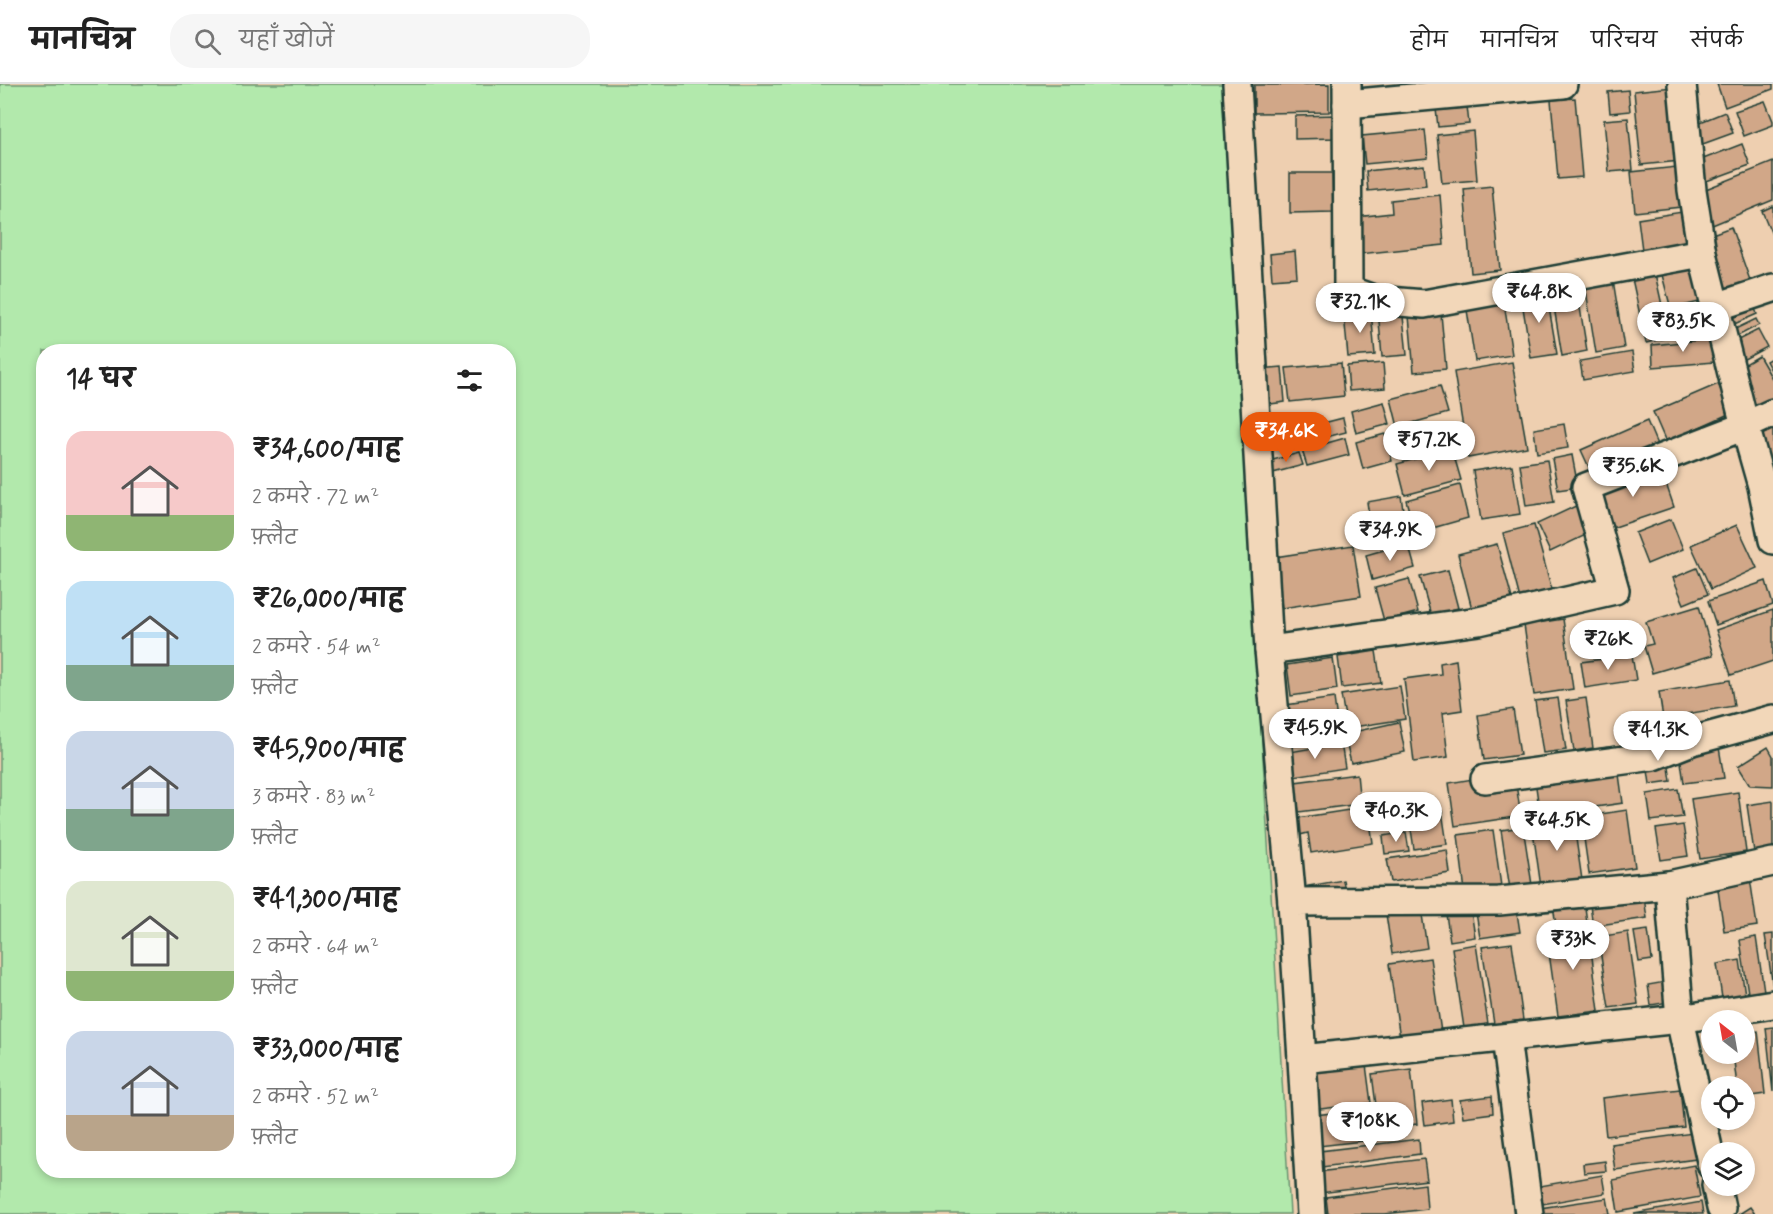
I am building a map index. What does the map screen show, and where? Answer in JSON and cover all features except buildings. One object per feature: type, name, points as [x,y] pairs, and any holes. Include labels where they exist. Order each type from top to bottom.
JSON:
[{"type":"street","points":[[1237,84],[1269,650],[1292,902],[1311,1214]]},
{"type":"street","points":[[1563,84],[1347,94],[1348,290],[1376,300],[1424,304],[1702,252]]},
{"type":"street","points":[[1682,84],[1692,190],[1702,252],[1762,486],[1773,540]]},
{"type":"street","points":[[1716,307],[1773,288]]},
{"type":"street","points":[[1269,650],[1479,621],[1615,590],[1586,487],[1773,413]]},
{"type":"street","points":[[1485,779],[1654,756],[1692,741],[1773,719]]},
{"type":"street","points":[[1292,902],[1499,901],[1669,885],[1773,862]]},
{"type":"street","points":[[1669,885],[1680,1019],[1707,1142]]},
{"type":"street","points":[[1302,1059],[1680,1019],[1773,1004]]},
{"type":"street","points":[[1506,1038],[1529,1214]]},
{"type":"green space","points":[[0,84],[1223,84],[1290,1214],[0,1214]]}]
